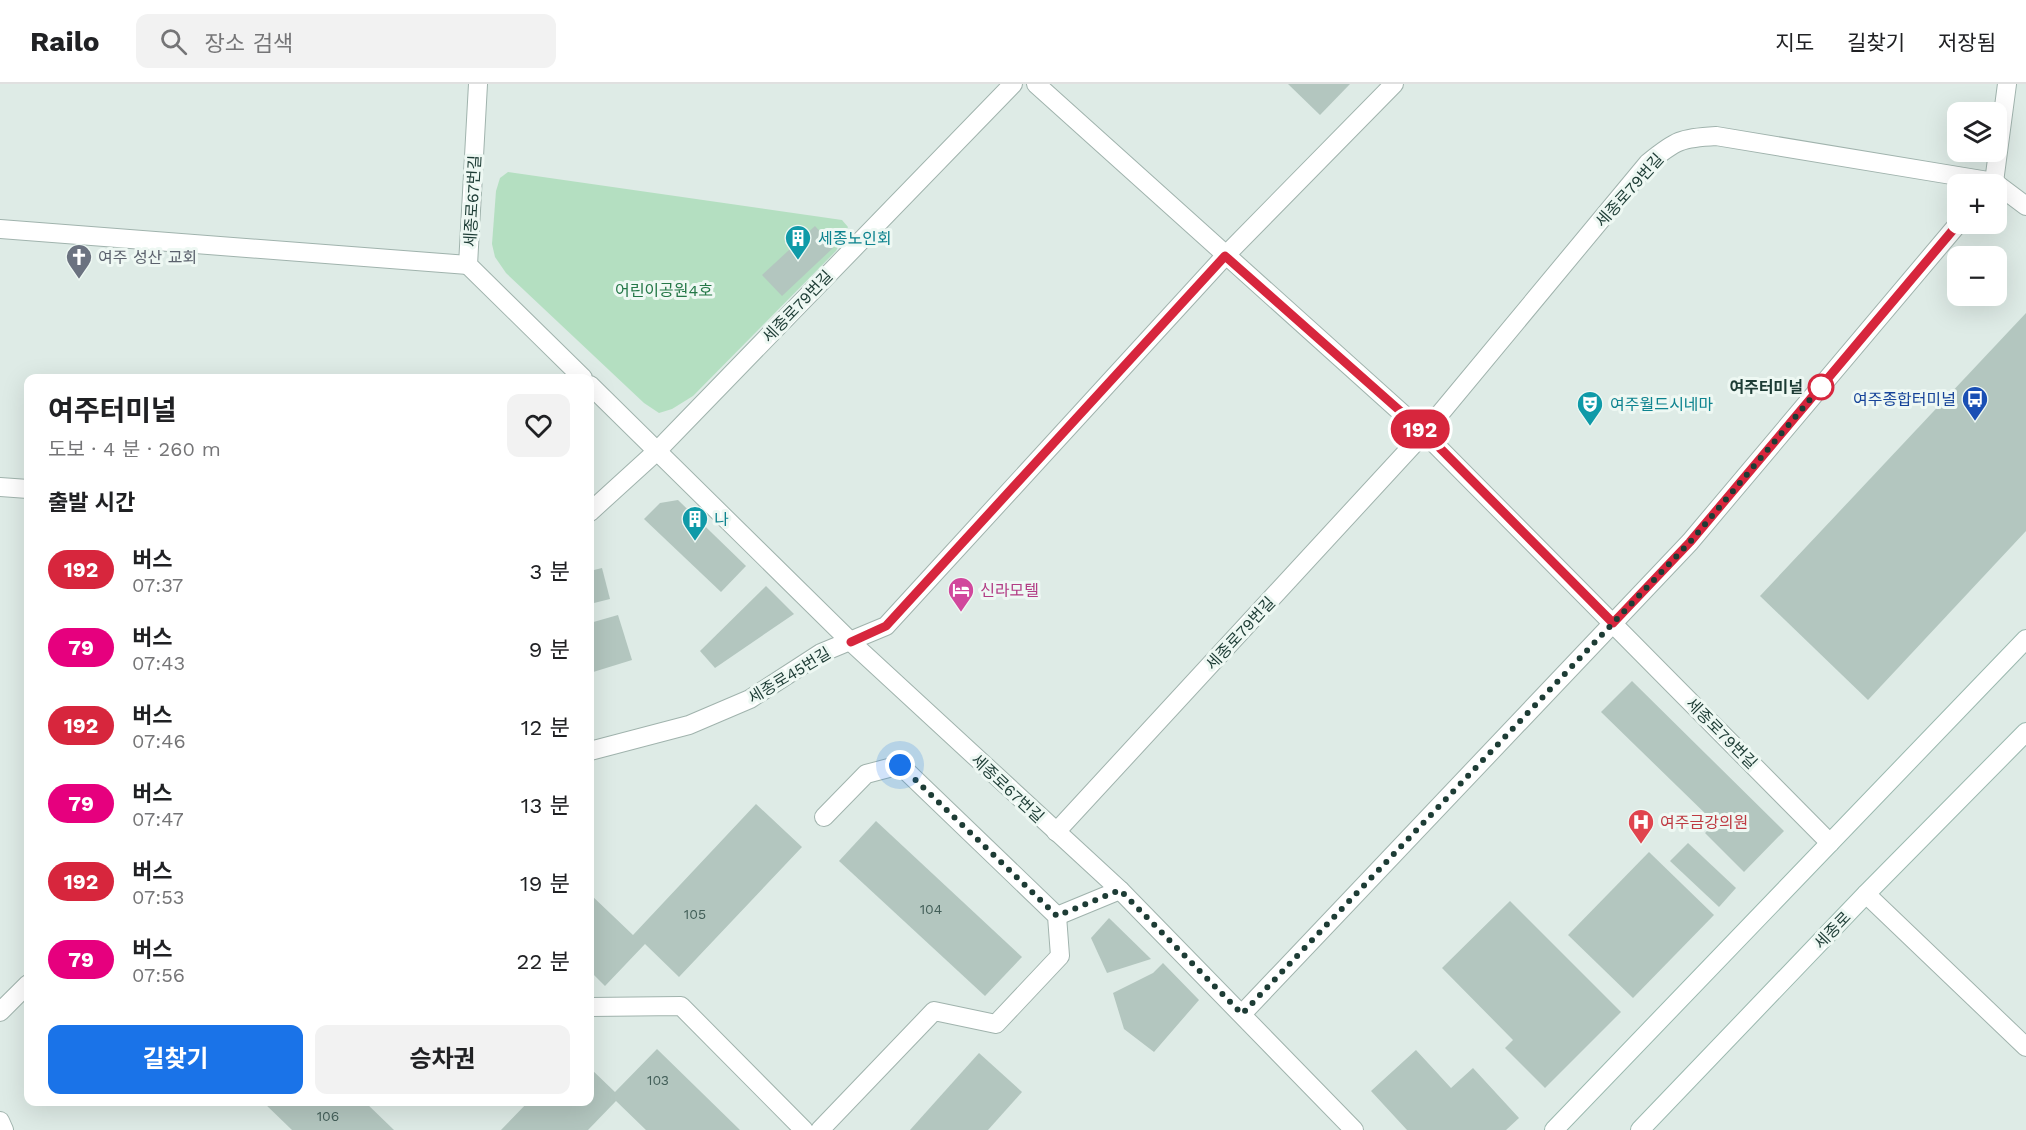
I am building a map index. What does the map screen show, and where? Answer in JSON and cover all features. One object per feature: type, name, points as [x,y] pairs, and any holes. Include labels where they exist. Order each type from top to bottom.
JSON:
[{"type":"street","name":"세종로67번길","points":[[478,84],[468,265],[579,374]]},
{"type":"street","name":"세종로79번길","points":[[657,451],[1013,84]]},
{"type":"street","name":"세종로79번길","points":[[1036,84],[1225,256],[1425,433],[1830,843]]},
{"type":"street","points":[[851,642],[886,626],[1225,256],[1394,84]]},
{"type":"street","points":[[1993,174],[2007,84]]},
{"type":"street","name":"세종로79번길","points":[[1056,832],[1425,433],[1648,163],[1669,146],[1687,138],[1716,136],[1947,175]]},
{"type":"street","name":"세종로79번길","points":[[2007,193],[2026,206]]},
{"type":"street","points":[[0,229],[468,265]]},
{"type":"street","points":[[1242,1014],[1690,542],[1950,234]]},
{"type":"street","name":"세종로67번길","points":[[594,389],[851,642],[1120,890],[1354,1130]]},
{"type":"street","points":[[594,508],[657,451]]},
{"type":"street","points":[[0,486],[24,489]]},
{"type":"street","points":[[1554,1130],[2026,639]]},
{"type":"street","name":"세종로45번길","points":[[594,750],[689,725],[750,699],[821,653],[851,642]]},
{"type":"street","name":"세종로","points":[[1640,1130],[1866,894],[2026,732]]},
{"type":"street","points":[[820,1130],[934,1011],[996,1024],[1060,956],[1057,916],[900,765],[866,774],[824,817]]},
{"type":"street","points":[[1057,916],[1120,890]]},
{"type":"street","points":[[1866,894],[2026,1047]]},
{"type":"street","points":[[0,1012],[24,988]]},
{"type":"street","points":[[594,1007],[681,1006],[804,1130]]},
{"type":"street","points":[[0,1121],[4,1130]]},
{"type":"green space","name":"어린이공원4호","points":[[508,172],[842,220],[848,227],[836,251],[693,396],[672,409],[659,413],[644,403],[506,273],[495,257],[492,244],[496,191],[500,178]]},
{"type":"building","points":[[1288,84],[1350,84],[1320,115]]},
{"type":"building","name":"세종노인회","points":[[815,226],[834,247],[782,296],[762,275]]},
{"type":"building","name":"여주종합터미널","points":[[2026,313],[2026,531],[1868,700],[1760,596]]},
{"type":"building","name":"나","points":[[678,500],[746,566],[721,592],[644,519],[660,503]]},
{"type":"building","points":[[602,568],[610,599],[594,603],[594,570]]},
{"type":"building","points":[[766,586],[794,614],[715,668],[700,651]]},
{"type":"building","points":[[618,615],[632,660],[594,672],[594,622]]},
{"type":"building","points":[[1632,681],[1784,831],[1744,872],[1705,833],[1715,823],[1601,712]]},
{"type":"building","points":[[756,804],[802,847],[679,977],[645,944],[605,986],[594,975],[594,898],[633,935]]},
{"type":"building","points":[[876,821],[1022,957],[985,996],[839,861]]},
{"type":"building","points":[[1688,843],[1736,888],[1719,907],[1670,861]]},
{"type":"building","points":[[1649,852],[1714,915],[1633,998],[1568,935]]},
{"type":"building","points":[[1510,901],[1621,1012],[1545,1088],[1505,1048],[1513,1040],[1442,968]]},
{"type":"building","points":[[1109,918],[1151,959],[1107,973],[1091,938]]},
{"type":"building","points":[[1163,963],[1199,1000],[1154,1052],[1124,1029],[1113,993],[1153,973]]},
{"type":"building","points":[[657,1049],[740,1130],[646,1130],[616,1101],[588,1130],[501,1130],[524,1106],[594,1106],[594,1072],[615,1092]]},
{"type":"building","points":[[1416,1050],[1451,1088],[1473,1068],[1519,1118],[1506,1130],[1407,1130],[1371,1091]]},
{"type":"building","points":[[979,1053],[1022,1092],[988,1130],[910,1130]]},
{"type":"building","points":[[267,1106],[369,1106],[394,1130],[292,1130]]},
{"type":"bus line","name":"192","points":[[851,642],[886,626],[1225,256],[1425,433],[1613,623],[1690,542],[1950,234]]},
{"type":"place","name":"세종노인회","points":[[798,261]]},
{"type":"place","name":"여주 성산 교회","points":[[79,280]]},
{"type":"place","name":"여주터미널","points":[[1821,387]]},
{"type":"place","name":"여주종합터미널","points":[[1975,422]]},
{"type":"place","name":"여주월드시네마","points":[[1590,427]]},
{"type":"place","name":"나","points":[[695,542]]},
{"type":"place","name":"신라모텔","points":[[961,613]]},
{"type":"place","name":"여주금강의원","points":[[1641,845]]},
{"type":"route","points":[[900,765],[1057,916],[1120,890],[1242,1014],[1690,542],[1824,383],[1821,387]]}]
